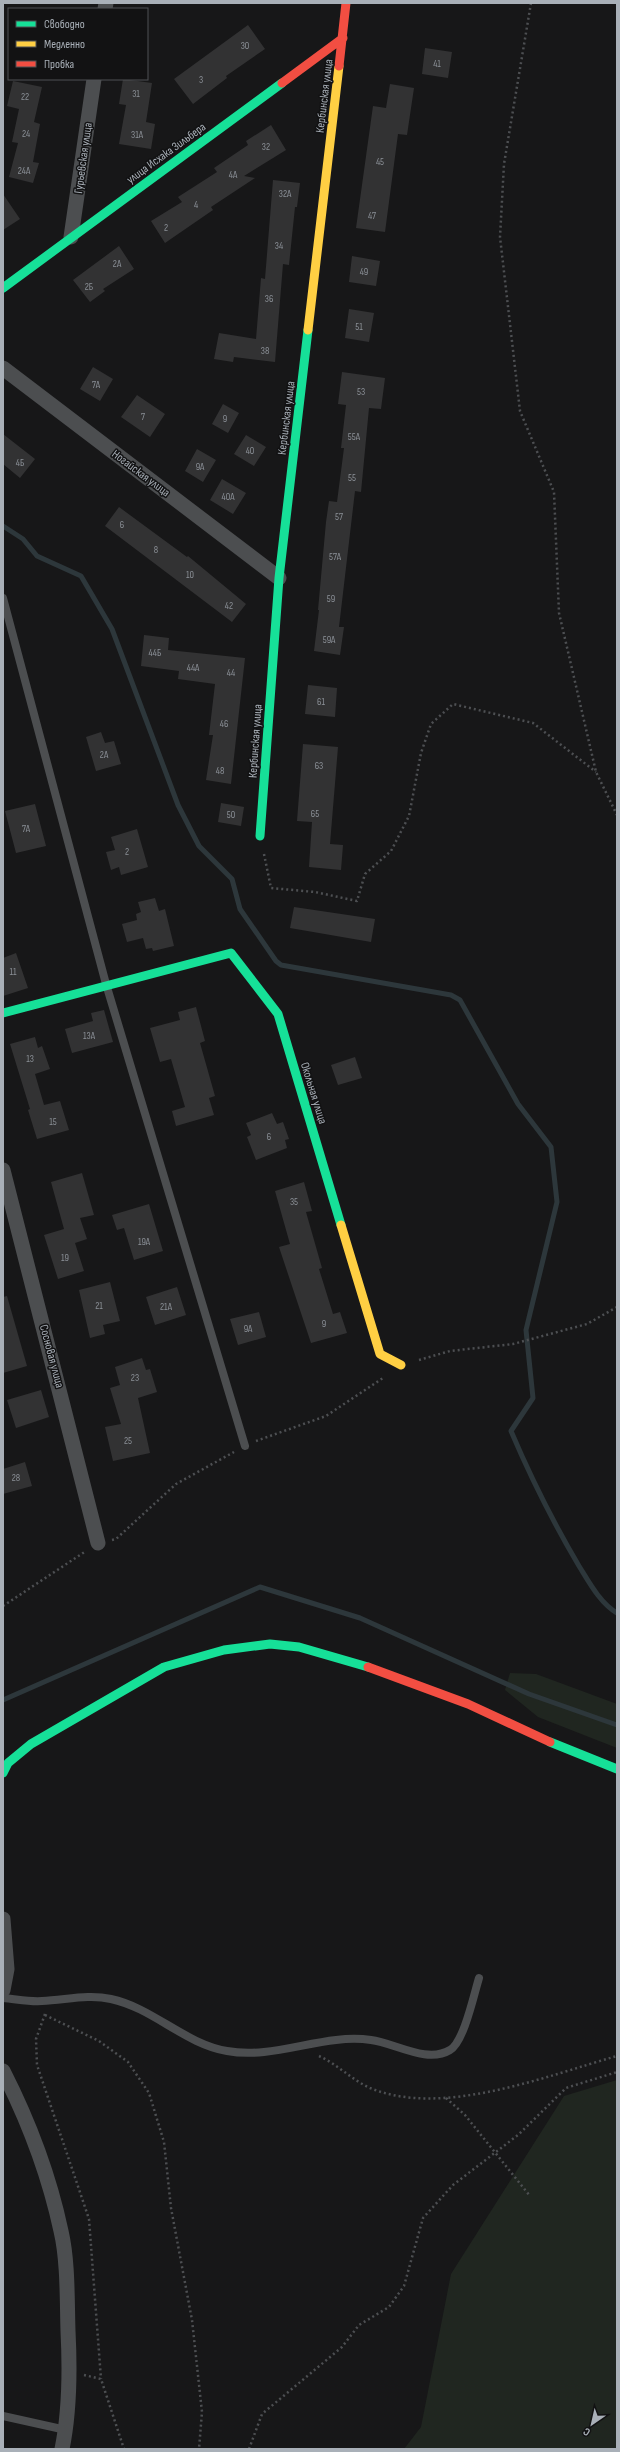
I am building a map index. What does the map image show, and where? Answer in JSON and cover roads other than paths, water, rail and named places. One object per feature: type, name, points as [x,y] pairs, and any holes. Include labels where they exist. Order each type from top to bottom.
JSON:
[{"type":"street","name":"Кербинская улица","points":[[260,836],[279,578],[346,3]]},
{"type":"street","name":"улица Исхака Зильбера","points":[[3,288],[343,38]]},
{"type":"street","name":"Гурьевская улица","points":[[71,237],[94,80]]},
{"type":"street","name":"Ногайская улица","points":[[3,368],[279,578]]},
{"type":"street","name":"Окольная улица","points":[[106,984],[231,953],[278,1014],[380,1354],[401,1364]]},
{"type":"street","points":[[3,1013],[106,984]]},
{"type":"street","name":"Сосновая улица","points":[[3,1170],[98,1543]]},
{"type":"street","points":[[3,1773],[8,1763],[31,1744],[164,1667],[224,1650],[270,1644],[299,1647],[359,1664],[468,1704],[534,1736],[617,1769]]},
{"type":"street","points":[[3,1919],[7,1969],[3,1990]]},
{"type":"street","points":[[3,2071],[23,2111],[46,2173],[62,2232],[70,2371],[66,2430],[62,2449]]},
{"type":"lane","points":[[3,598],[106,984],[245,1446]]},
{"type":"lane","points":[[3,1998],[41,2002],[82,1996],[111,1999],[133,2007],[211,2047],[228,2052],[253,2053],[344,2039],[372,2040],[438,2055],[451,2050],[460,2038],[479,1978]]},
{"type":"lane","points":[[3,2416],[66,2430]]},
{"type":"waterway","points":[[3,526],[23,539],[37,556],[81,576],[112,629],[178,805],[199,846],[232,879],[240,909],[276,961],[281,965],[451,995],[460,1000],[518,1104],[551,1147],[557,1202],[526,1330],[533,1398],[511,1431],[543,1500],[579,1566],[600,1598],[617,1613]]},
{"type":"waterway","points":[[3,1700],[260,1587],[360,1618],[529,1694],[617,1725]]}]
